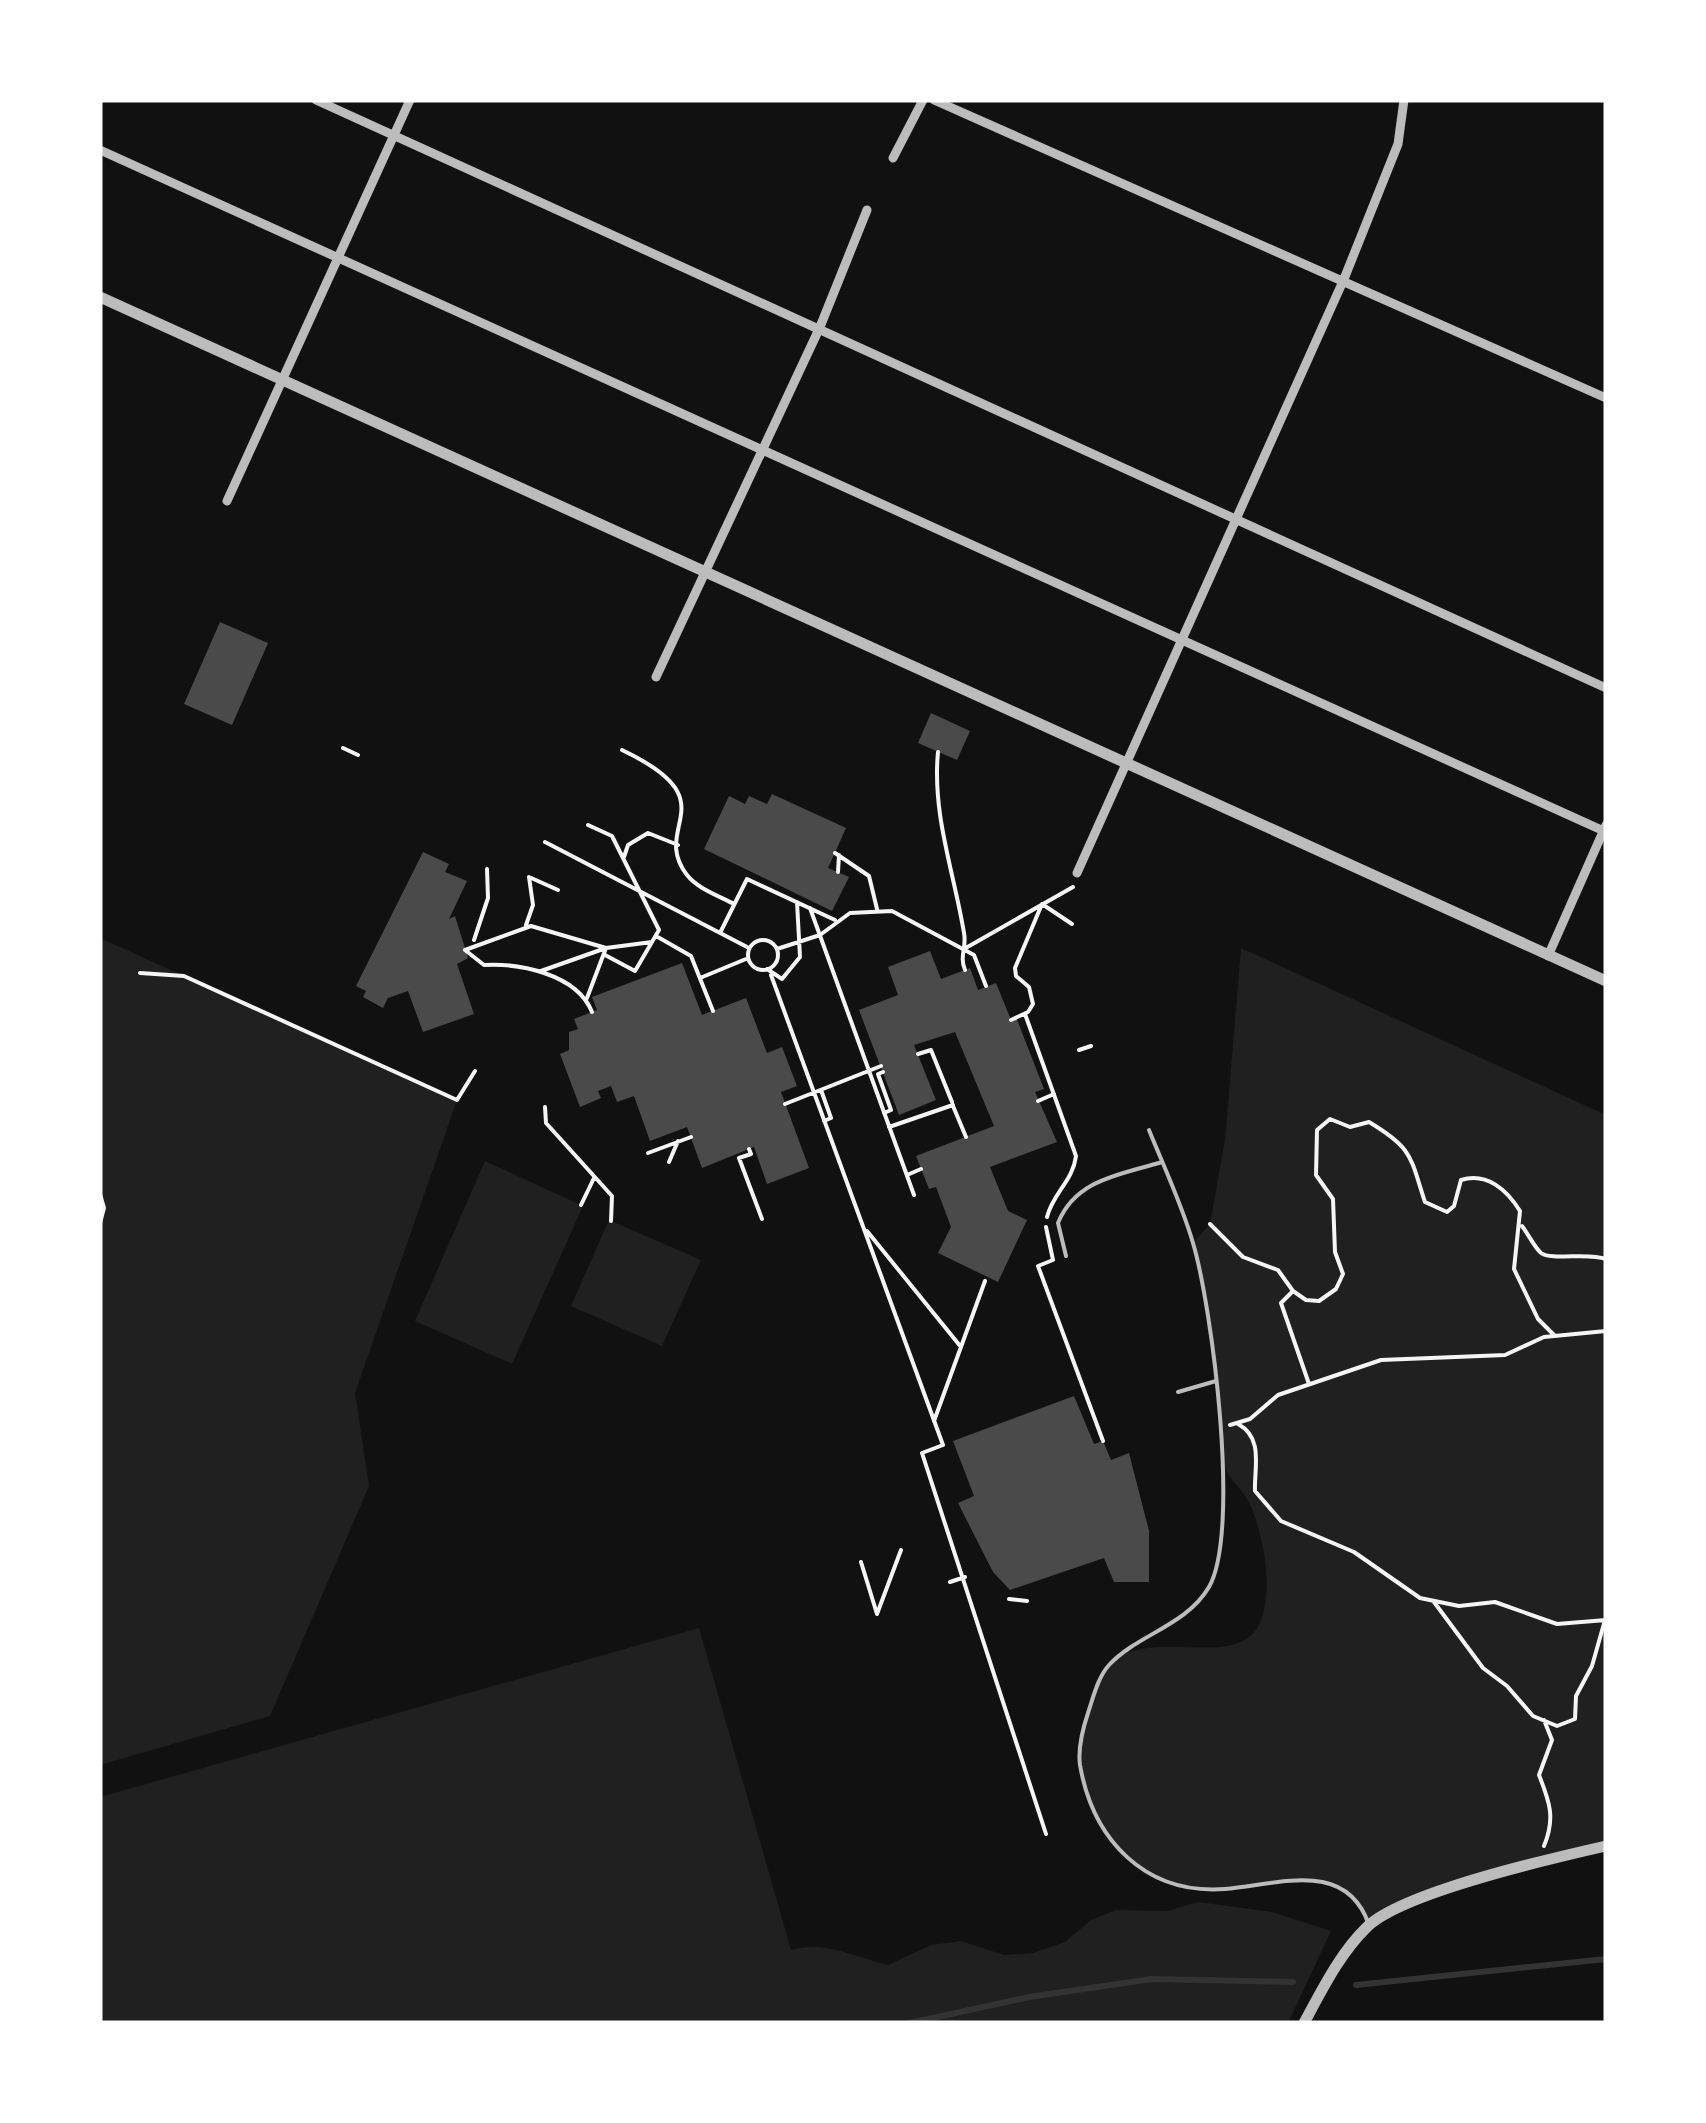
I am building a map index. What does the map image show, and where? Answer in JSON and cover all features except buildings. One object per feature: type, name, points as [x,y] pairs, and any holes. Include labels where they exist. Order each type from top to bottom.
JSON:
[{"type":"street","points":[[316,100],[1606,688]]},
{"type":"street","points":[[227,501],[410,100]]},
{"type":"street","points":[[892,158],[923,100]]},
{"type":"street","points":[[934,100],[1606,398]]},
{"type":"street","points":[[1077,873],[1344,279],[1398,144],[1404,100]]},
{"type":"street","points":[[100,150],[1605,830],[1548,956]]},
{"type":"street","points":[[656,676],[820,327],[866,210]]},
{"type":"street","points":[[100,297],[1606,981]]},
{"type":"street","points":[[1304,2023],[1328,1978],[1369,1925],[1433,1894],[1606,1846]]},
{"type":"lane","points":[[1149,1130],[1193,1243],[1216,1381],[1223,1466],[1214,1573],[1193,1606],[1105,1668],[1085,1722],[1079,1760],[1088,1798],[1103,1833],[1124,1855],[1158,1878],[1185,1886],[1225,1889],[1265,1881],[1324,1880],[1343,1888],[1363,1908],[1369,1925]]},
{"type":"lane","points":[[1066,1256],[1058,1223],[1072,1196],[1102,1180],[1162,1162]]},
{"type":"lane","points":[[1178,1392],[1216,1381]]},
{"type":"path","points":[[343,748],[358,756]]},
{"type":"path","points":[[622,750],[664,773],[677,787],[683,804],[678,845],[689,878],[734,904]]},
{"type":"path","points":[[938,752],[940,824],[966,937],[960,958],[965,970]]},
{"type":"path","points":[[588,825],[612,836],[660,930],[635,971]]},
{"type":"path","points":[[624,856],[628,845],[648,833],[678,845]]},
{"type":"path","points":[[545,842],[749,948]]},
{"type":"path","points":[[838,872],[837,854],[869,876],[877,909]]},
{"type":"path","points":[[474,940],[488,898],[487,869]]},
{"type":"path","points":[[524,928],[533,905],[529,877],[558,890]]},
{"type":"path","points":[[720,933],[746,879],[835,920]]},
{"type":"path","points":[[963,949],[1073,887]]},
{"type":"path","points":[[770,976],[782,979],[790,974],[800,957],[797,902]]},
{"type":"path","points":[[1042,904],[1072,924]]},
{"type":"path","points":[[1012,982],[1017,960],[1042,904]]},
{"type":"path","points":[[810,908],[914,1195]]},
{"type":"path","points":[[777,949],[820,936],[835,920],[877,909],[902,914],[974,955],[986,986]]},
{"type":"path","points":[[592,1012],[587,998],[541,972],[514,964],[484,965],[466,950],[531,926],[606,948]]},
{"type":"path","points":[[541,972],[606,948],[654,939],[691,956],[713,1011]]},
{"type":"path","points":[[749,948],[766,940],[777,949]]},
{"type":"path","points":[[587,998],[606,948]]},
{"type":"path","points":[[749,948],[748,958],[753,966],[767,969],[775,964],[777,949]]},
{"type":"path","points":[[604,955],[635,971],[638,979]]},
{"type":"path","points":[[700,978],[748,958]]},
{"type":"path","points":[[767,969],[943,1445],[922,1453],[1046,1834]]},
{"type":"path","points":[[140,973],[184,976],[457,1100],[475,1071]]},
{"type":"path","points":[[1010,1020],[1026,1014],[1033,1004],[1032,995],[1016,976]]},
{"type":"path","points":[[1026,1014],[1076,1156],[1067,1183],[1048,1212],[1046,1242],[1052,1260],[1038,1266],[1103,1441]]},
{"type":"path","points":[[1078,1050],[1091,1046]]},
{"type":"path","points":[[918,1054],[931,1050],[966,1136]]},
{"type":"path","points":[[786,1104],[869,1070],[882,1069],[878,1074],[891,1110],[884,1113]]},
{"type":"path","points":[[820,1090],[832,1118],[824,1121]]},
{"type":"path","points":[[1038,1100],[1054,1094]]},
{"type":"path","points":[[889,1127],[952,1103]]},
{"type":"path","points":[[545,1107],[546,1123],[612,1196],[611,1220]]},
{"type":"path","points":[[1210,1224],[1243,1257],[1278,1270],[1306,1300],[1319,1301],[1336,1289],[1342,1274],[1335,1252],[1333,1199],[1316,1175],[1317,1130],[1330,1119],[1350,1127],[1369,1122],[1386,1132],[1417,1165],[1425,1202],[1438,1210],[1448,1212],[1454,1206],[1461,1180],[1482,1179],[1506,1191],[1520,1211],[1514,1269],[1538,1320],[1555,1336]]},
{"type":"path","points":[[648,1153],[690,1136]]},
{"type":"path","points":[[668,1162],[678,1141]]},
{"type":"path","points":[[749,1149],[751,1154],[739,1158],[762,1218]]},
{"type":"path","points":[[906,1175],[921,1170]]},
{"type":"path","points":[[581,1205],[595,1176]]},
{"type":"path","points":[[100,1194],[104,1208],[100,1223]]},
{"type":"path","points":[[1521,1225],[1540,1252],[1555,1258],[1578,1253],[1606,1259]]},
{"type":"path","points":[[864,1227],[961,1347]]},
{"type":"path","points":[[934,1422],[985,1281]]},
{"type":"path","points":[[1293,1290],[1284,1296],[1282,1312],[1309,1384]]},
{"type":"path","points":[[1431,1599],[1483,1668],[1507,1686],[1533,1716],[1558,1726],[1575,1719],[1576,1696],[1592,1666],[1606,1620],[1557,1624],[1508,1605],[1459,1606],[1431,1599],[1420,1598],[1330,1539],[1281,1521],[1258,1498],[1257,1452],[1245,1427],[1238,1424],[1258,1414],[1278,1395],[1381,1360],[1505,1355],[1555,1336],[1606,1331]]},
{"type":"path","points":[[861,1562],[876,1614],[901,1550]]},
{"type":"path","points":[[950,1582],[965,1577]]},
{"type":"path","points":[[1009,1599],[1026,1602]]},
{"type":"path","points":[[1541,1861],[1552,1808],[1551,1793],[1539,1775],[1552,1740],[1544,1720]]},
{"type":"shaded area","points":[[100,938],[457,1100],[355,1393],[369,1486],[270,1716],[100,1765]]},
{"type":"shaded area","points":[[1241,948],[1606,1115],[1606,1846],[1433,1894],[1369,1925],[1358,1904],[1327,1883],[1287,1881],[1203,1889],[1161,1878],[1125,1855],[1111,1839],[1099,1821],[1083,1777],[1084,1730],[1098,1684],[1109,1665],[1126,1653],[1146,1648],[1232,1645],[1249,1637],[1260,1623],[1264,1609],[1266,1563],[1259,1532],[1250,1504],[1223,1460],[1211,1334],[1193,1243],[1210,1224],[1225,1140]]},
{"type":"shaded area","points":[[485,1161],[583,1206],[512,1364],[415,1321]]},
{"type":"shaded area","points":[[609,1220],[701,1260],[662,1346],[571,1306]]},
{"type":"shaded area","points":[[699,1628],[791,1950],[827,1948],[888,1965],[931,1945],[961,1941],[1004,1955],[1033,1953],[1065,1942],[1091,1920],[1116,1910],[1167,1911],[1198,1902],[1272,1912],[1331,1931],[1288,2023],[100,2023],[100,1797]]},
{"type":"waterway","points":[[1356,1985],[1606,1959]]},
{"type":"waterway","points":[[910,2023],[1029,1997],[1152,1979],[1293,1982]]}]
